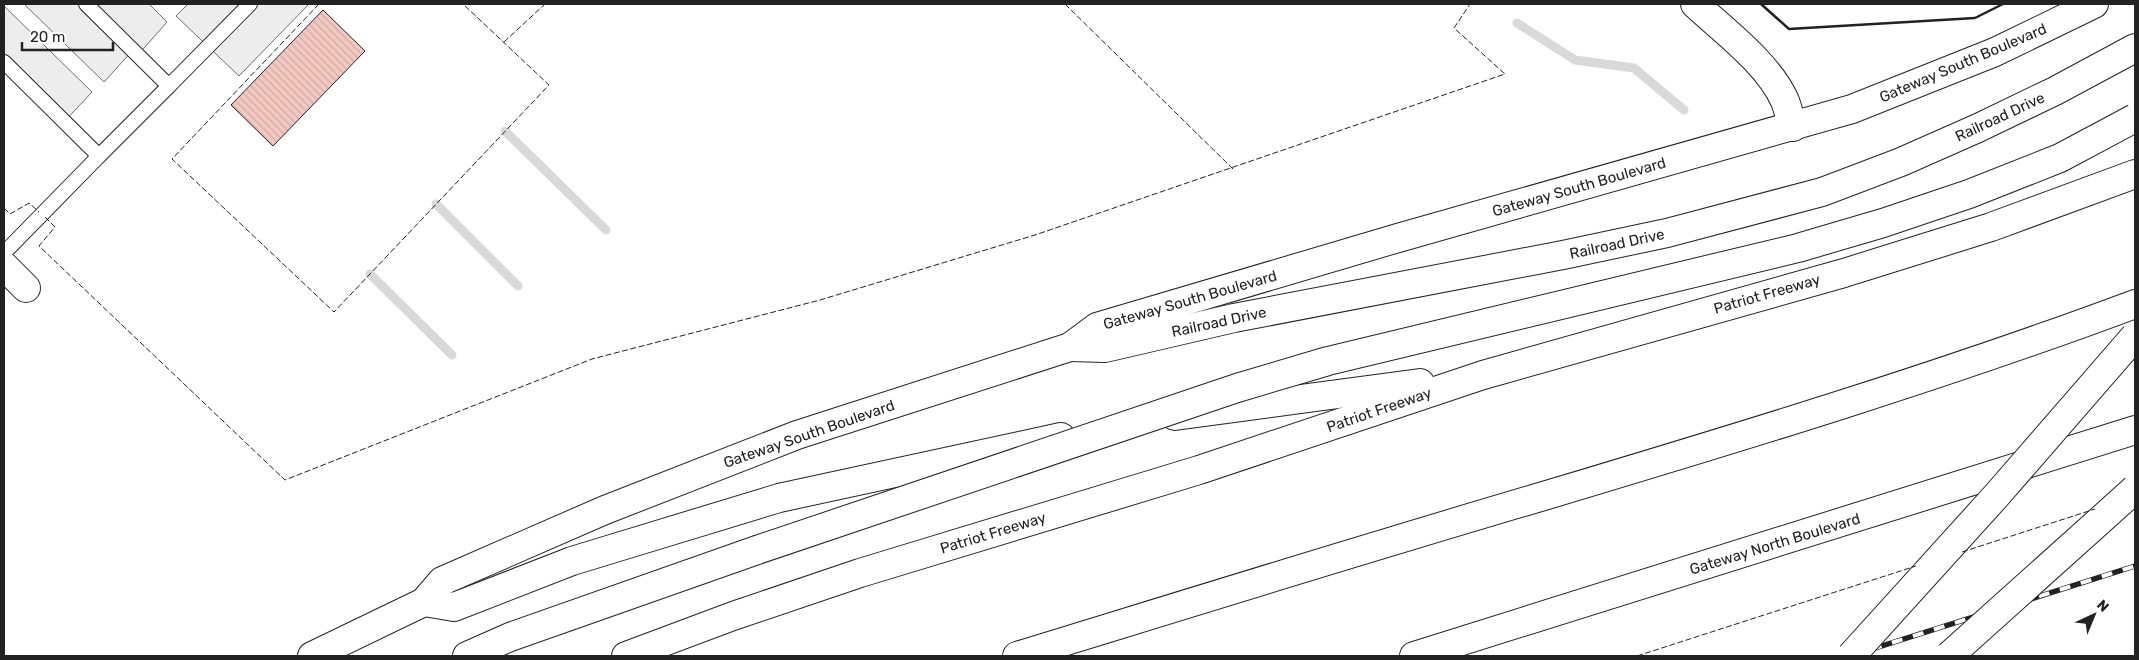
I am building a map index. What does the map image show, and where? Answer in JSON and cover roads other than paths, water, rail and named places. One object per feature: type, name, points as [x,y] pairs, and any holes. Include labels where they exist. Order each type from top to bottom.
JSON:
[{"type":"main road","points":[[1695,4],[1756,61],[1772,81],[1784,100],[1793,127]]},
{"type":"main road","name":"Gateway South Boulevard","points":[[312,656],[424,602],[442,581],[605,510],[797,436],[1070,347],[1097,327],[1398,238],[1852,109],[1995,52],[2094,4]]},
{"type":"main road","name":"Railroad Drive","points":[[1070,347],[1105,348],[1234,318],[1563,255],[1667,233],[1822,192],[1931,149],[2046,95],[2135,48]]},
{"type":"main road","points":[[467,656],[510,637],[757,550],[1228,391],[1328,361],[1798,248],[1883,223],[1969,194],[2060,158],[2135,118]]},
{"type":"main road","name":"Patriot Freeway","points":[[626,656],[734,616],[860,573],[1199,470],[1483,375],[1890,259],[1991,228],[2135,174]]},
{"type":"main road","points":[[4,266],[26,288]]},
{"type":"main road","points":[[1017,656],[1693,452],[2054,334],[2135,304]]},
{"type":"main road","points":[[1851,656],[1996,496],[2135,336]]},
{"type":"main road","points":[[424,602],[454,607],[572,561],[779,498],[1136,421],[1483,375]]},
{"type":"main road","name":"Gateway North Boulevard","points":[[1414,656],[2135,430]]},
{"type":"main road","points":[[1949,656],[2135,489]]},
{"type":"lane","points":[[86,4],[169,86]]},
{"type":"lane","points":[[4,253],[250,4]]},
{"type":"lane","points":[[4,62],[99,156]]},
{"type":"waterway","points":[[1517,23],[1575,60],[1634,68],[1684,110]]},
{"type":"waterway","points":[[505,131],[606,230]]},
{"type":"waterway","points":[[436,204],[518,286]]},
{"type":"waterway","points":[[370,274],[452,355]]},
{"type":"railway","points":[[1850,656],[2135,566]]}]
